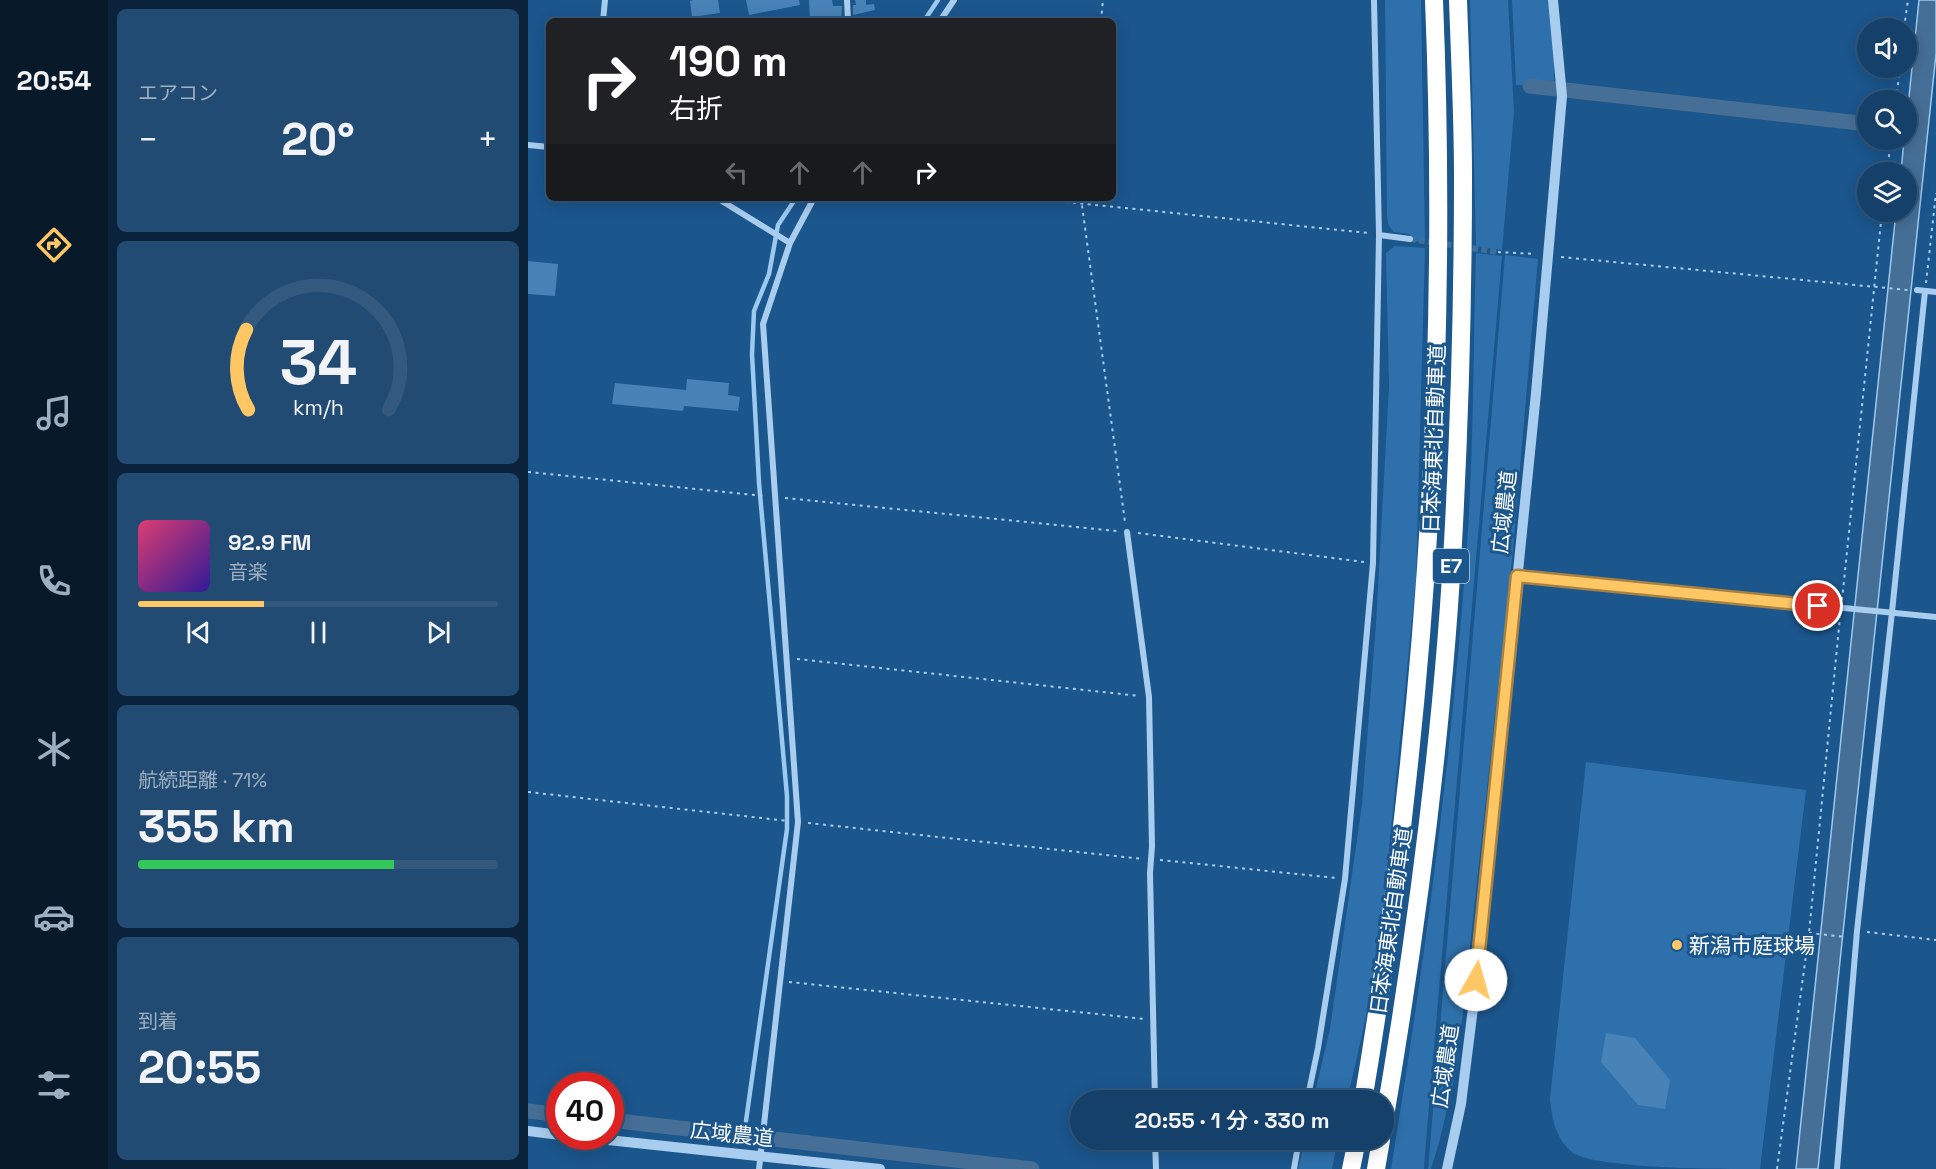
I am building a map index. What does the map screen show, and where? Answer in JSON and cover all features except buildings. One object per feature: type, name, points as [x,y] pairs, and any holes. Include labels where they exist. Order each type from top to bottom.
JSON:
[{"type":"highway","name":"日本海東北自動車道","points":[[1365,1090],[1401,839],[1416,694],[1430,519],[1438,278],[1437,72],[1434,0]]},
{"type":"highway","name":"日本海東北自動車道","points":[[1389,1090],[1425,846],[1445,652],[1454,526],[1463,278],[1463,173],[1458,0]]},
{"type":"highway","points":[[1342,1169],[1353,1150]]},
{"type":"highway","points":[[1352,1169],[1355,1150]]},
{"type":"highway","points":[[1376,1169],[1379,1150]]},
{"type":"street","points":[[603,18],[605,0]]},
{"type":"street","points":[[847,0],[848,18]]},
{"type":"street","points":[[942,18],[954,0]]},
{"type":"street","points":[[1309,1090],[1345,879],[1373,563],[1379,235],[1374,0]]},
{"type":"street","name":"広域農道","points":[[1447,1169],[1461,1104],[1478,968],[1548,256],[1562,96],[1553,0]]},
{"type":"street","points":[[528,145],[546,147]]},
{"type":"street","points":[[722,201],[790,243]]},
{"type":"street","points":[[759,1169],[798,822],[763,324],[790,243],[811,201]]},
{"type":"street","points":[[1379,235],[1410,239]]},
{"type":"street","points":[[1917,290],[1936,292]]},
{"type":"street","points":[[1838,1169],[1857,931],[1889,612],[1925,291]]},
{"type":"street","points":[[1127,531],[1149,697],[1155,1090]]},
{"type":"street","points":[[1517,576],[1936,617]]},
{"type":"street","points":[[528,1131],[546,1133]]},
{"type":"street","name":"広域農道","points":[[624,1142],[880,1169]]},
{"type":"street","points":[[1155,1150],[1156,1169]]},
{"type":"street","points":[[1294,1169],[1297,1150]]},
{"type":"path","points":[[1101,18],[1104,0]]},
{"type":"path","points":[[1905,18],[1908,0]]},
{"type":"path","points":[[1925,291],[1936,193]]},
{"type":"path","points":[[1054,201],[1379,235]]},
{"type":"path","points":[[1081,204],[1127,531]]},
{"type":"path","points":[[1777,1169],[1809,933],[1844,608],[1881,222]]},
{"type":"path","points":[[1498,252],[1917,290]]},
{"type":"path","points":[[528,472],[1127,531],[1373,563]]},
{"type":"path","points":[[788,658],[1149,697]]},
{"type":"path","points":[[528,792],[1345,879]]},
{"type":"path","points":[[1809,933],[1852,937],[1857,931],[1936,940]]},
{"type":"path","points":[[780,981],[1154,1019]]},
{"type":"shaded area","points":[[1385,0],[1421,0],[1425,242],[1410,241],[1410,234],[1394,232],[1389,226],[1387,217]]},
{"type":"shaded area","points":[[1470,0],[1508,0],[1514,112],[1502,250],[1476,246]]},
{"type":"shaded area","points":[[1512,0],[1548,0],[1554,54],[1554,84],[1516,85]]},
{"type":"shaded area","points":[[1919,0],[1936,0],[1936,54],[1818,1169],[1796,1169],[1895,222],[1917,222],[1917,162],[1902,162],[1903,150],[1917,150],[1917,90],[1910,90],[1911,78],[1917,78]]},
{"type":"shaded area","points":[[1395,246],[1425,248],[1416,579],[1383,910],[1368,1008],[1349,1090],[1316,1090],[1330,1029],[1362,804],[1376,624],[1389,386],[1386,253]]},
{"type":"shaded area","points":[[1476,253],[1502,256],[1424,1169],[1391,1169],[1426,936],[1454,701],[1469,508]]},
{"type":"shaded area","points":[[1505,255],[1538,259],[1513,549],[1457,1067],[1440,1139],[1431,1169],[1428,1169]]},
{"type":"shaded area","name":"新潟市庭球場","points":[[1586,762],[1806,790],[1760,1169],[1662,1167],[1587,1158],[1567,1148],[1556,1129],[1550,1099]]},
{"type":"shaded area","points":[[1303,1150],[1336,1150],[1332,1169],[1298,1169]]},
{"type":"waterway","points":[[926,18],[938,0]]},
{"type":"waterway","points":[[1530,86],[1857,123]]},
{"type":"waterway","points":[[746,1121],[787,829],[787,796],[759,483],[752,354],[754,311],[769,274],[778,225],[794,201]]},
{"type":"waterway","points":[[528,1111],[546,1113]]},
{"type":"waterway","points":[[624,1122],[1032,1169]]},
{"type":"tunnel","points":[[1410,239],[1498,252]]},
{"type":"place","name":"新潟市庭球場","points":[[1677,945]]},
{"type":"route","points":[[1476,980],[1517,576],[1818,606]]}]
